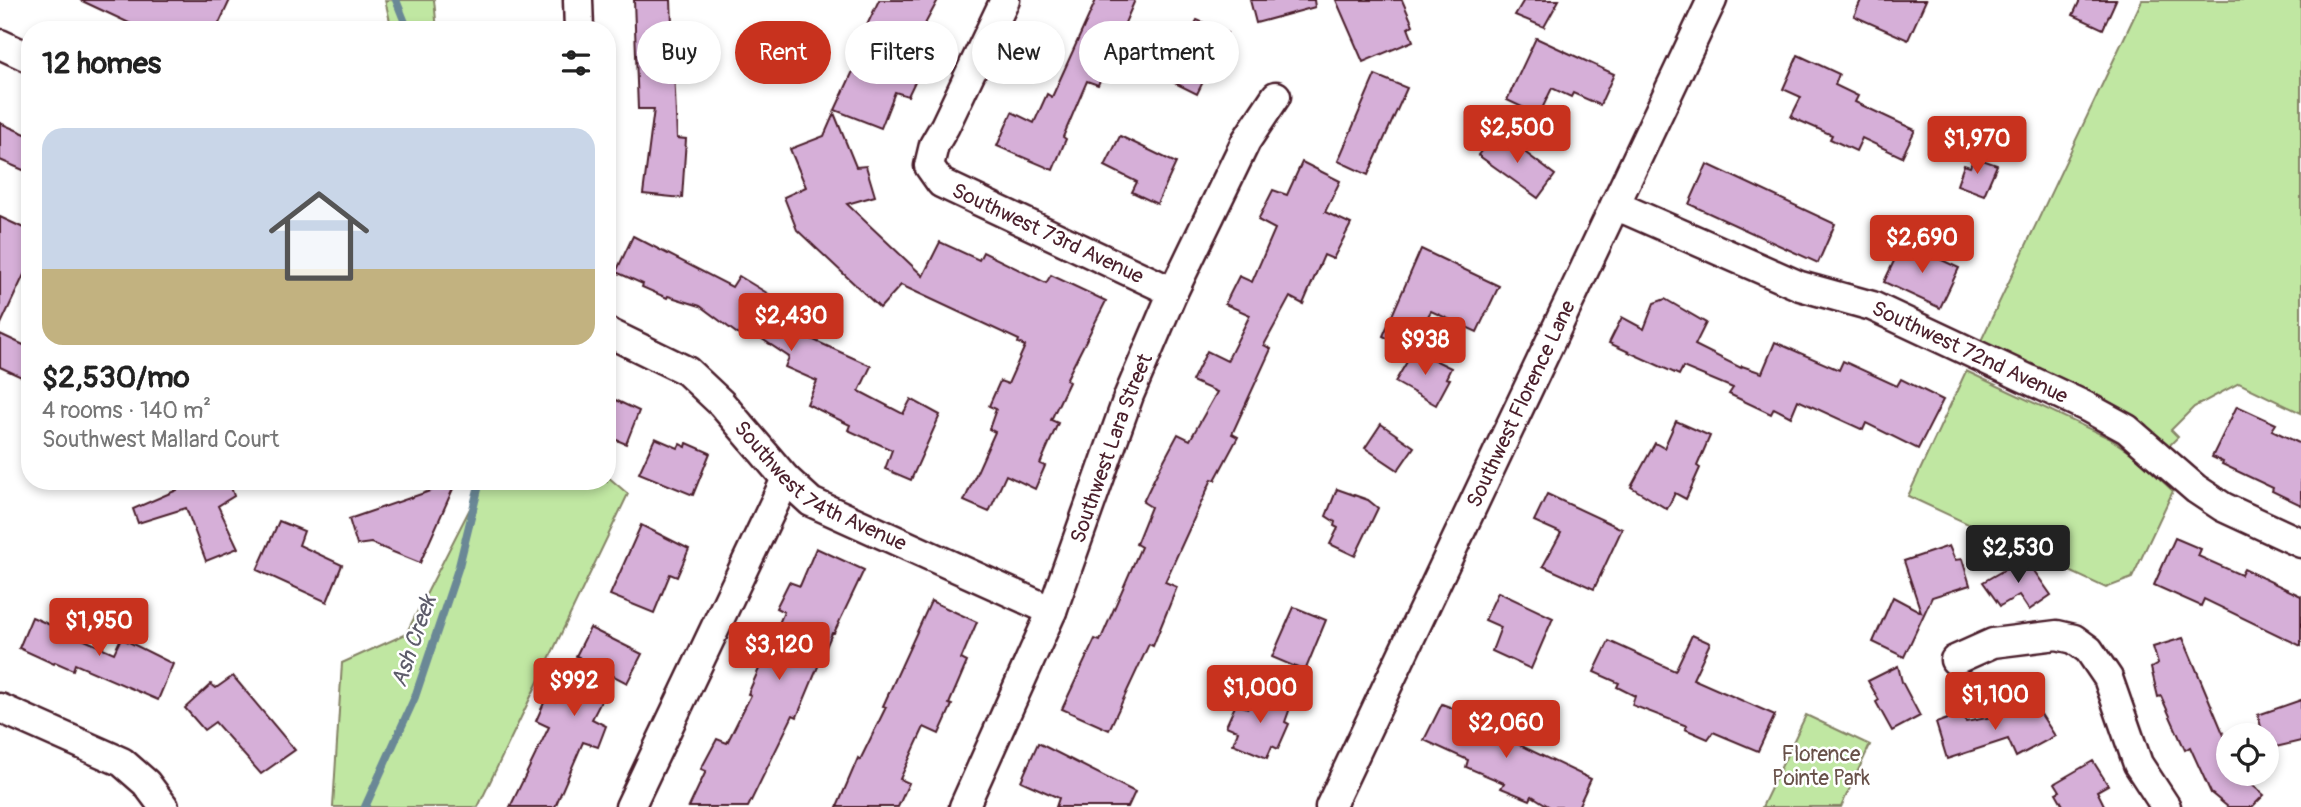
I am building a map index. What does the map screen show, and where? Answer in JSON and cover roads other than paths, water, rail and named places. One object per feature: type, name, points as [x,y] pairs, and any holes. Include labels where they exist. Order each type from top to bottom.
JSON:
[{"type":"street","points":[[578,0],[579,21]]},
{"type":"street","name":"Southwest 73rd Avenue","points":[[1004,0],[945,126],[933,145],[929,166],[941,183],[1173,292]]},
{"type":"street","name":"Southwest Florence Lane","points":[[1330,807],[1712,0]]},
{"type":"street","points":[[0,44],[21,54]]},
{"type":"street","name":"Southwest Lara Street","points":[[964,807],[1052,611],[1129,396],[1173,292],[1246,141],[1276,96]]},
{"type":"street","name":"Southwest 72nd Avenue","points":[[1615,205],[1800,286],[1872,306],[2085,406],[2127,429],[2196,489],[2223,507],[2301,542]]},
{"type":"street","name":"Southwest 74th Avenue","points":[[616,336],[687,371],[721,403],[786,480],[811,502],[1052,611]]},
{"type":"street","points":[[630,807],[786,480]]},
{"type":"street","points":[[1955,660],[1993,643],[2057,635],[2074,639],[2089,650],[2108,678],[2138,764],[2166,807]]},
{"type":"street","points":[[0,708],[122,762],[146,782],[164,807]]},
{"type":"waterway","name":"Ash Creek","points":[[396,0],[404,21]]},
{"type":"waterway","name":"Ash Creek","points":[[365,807],[415,697],[459,566],[478,490]]},
{"type":"park label","name":"Florence Pointe Park","points":[[1821,766]]}]
